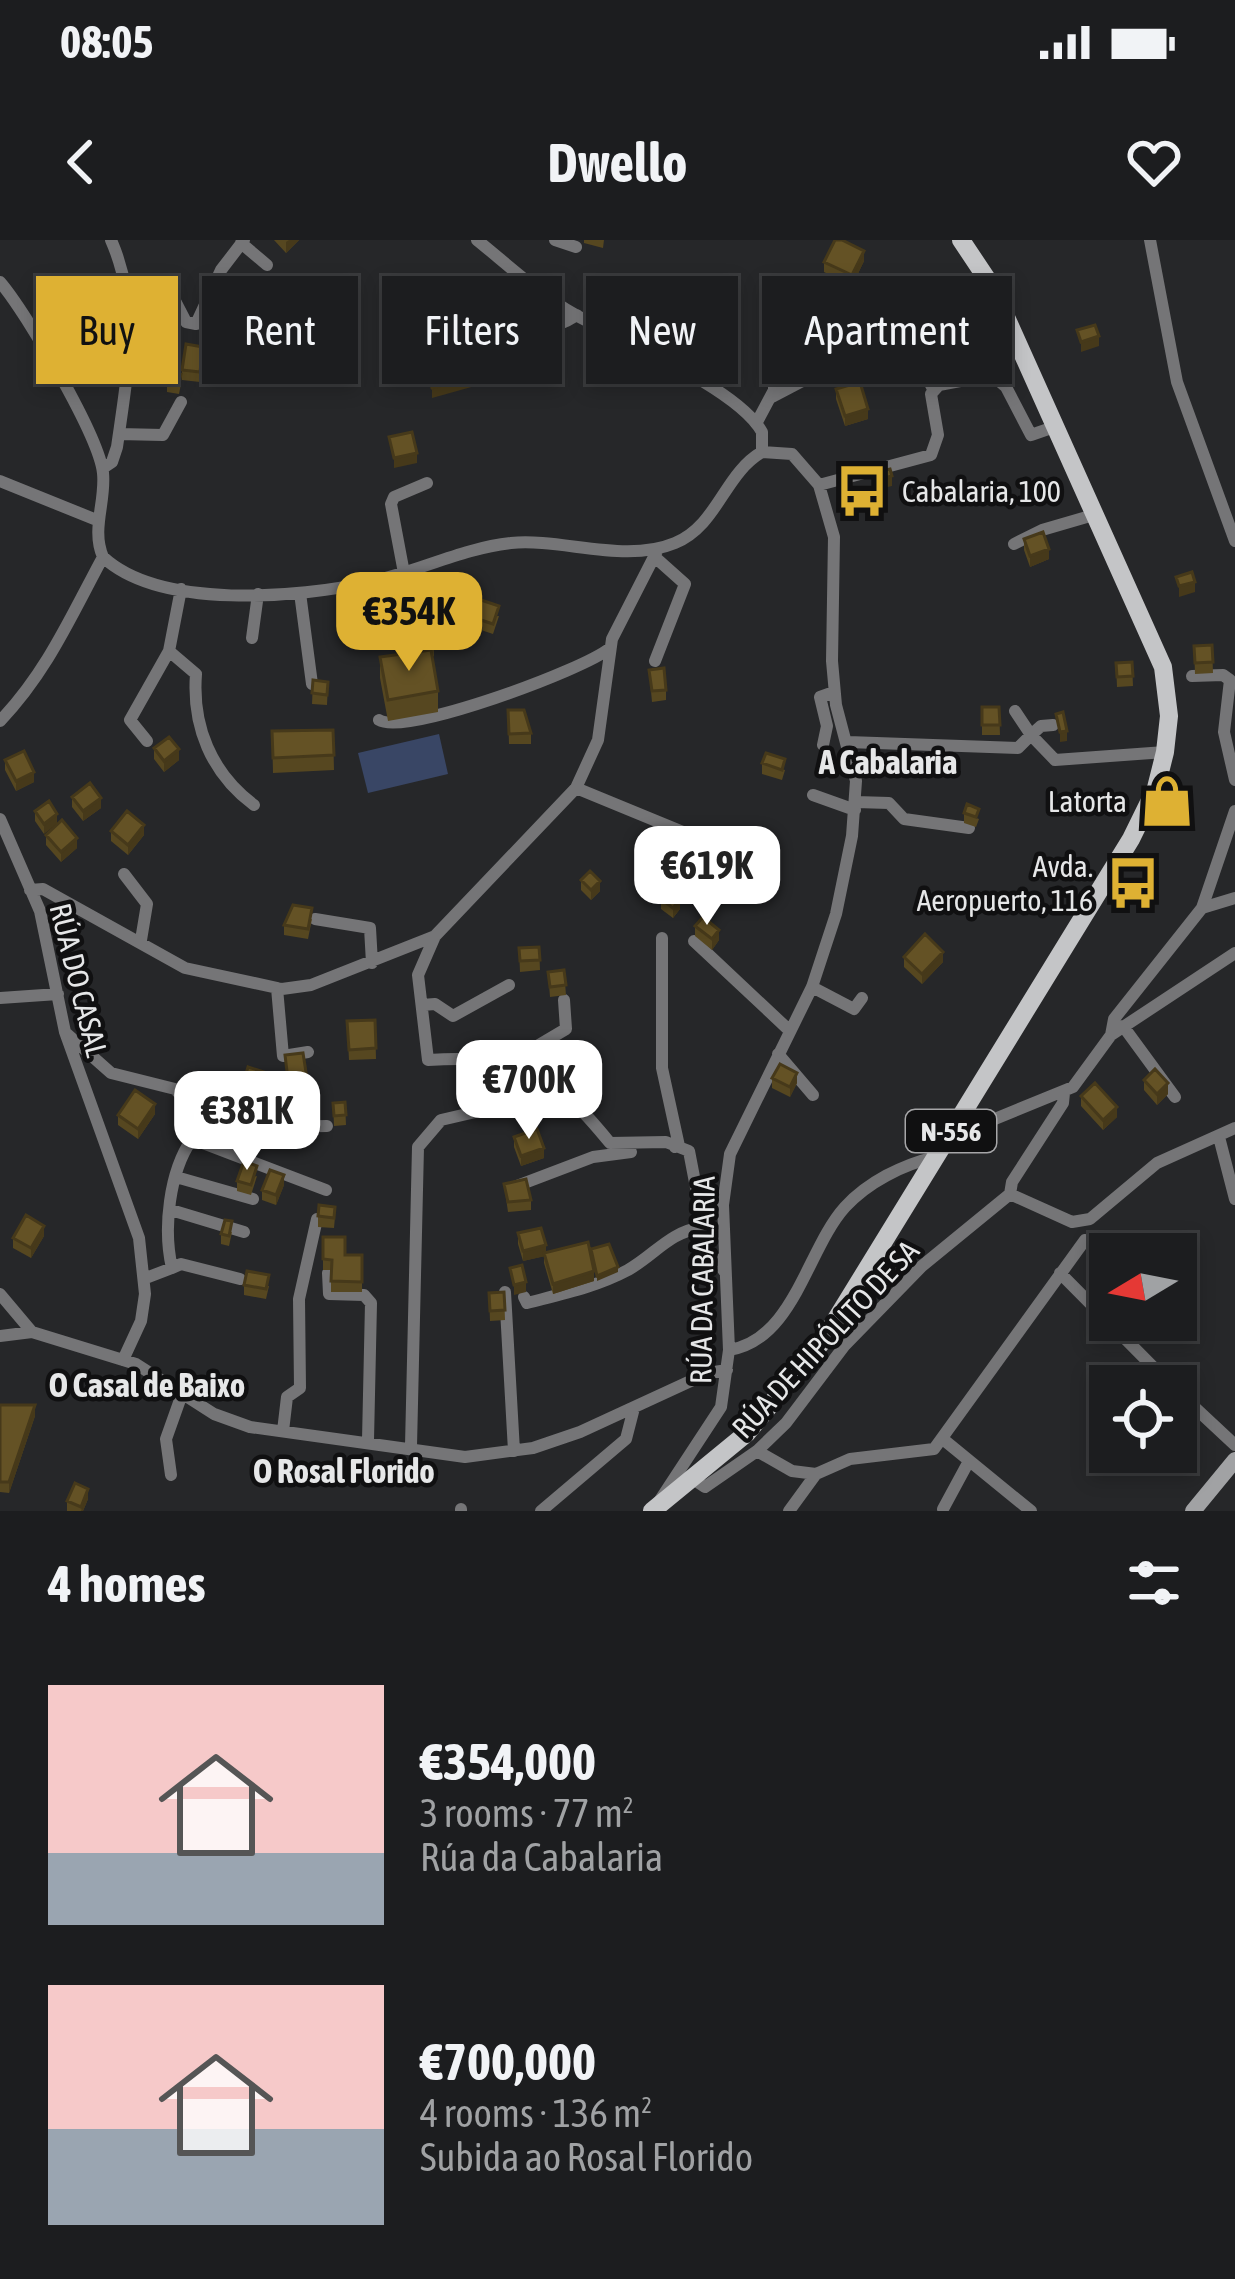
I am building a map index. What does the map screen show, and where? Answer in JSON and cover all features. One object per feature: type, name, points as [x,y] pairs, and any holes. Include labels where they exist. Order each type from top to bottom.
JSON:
[{"type":"main road","name":"N-556","points":[[693,1479],[747,1433],[805,1366],[1131,838],[1156,788],[1166,752],[1168,700],[1157,647],[993,288],[961,240]]},
{"type":"main road","points":[[1193,1511],[1235,1460]]},
{"type":"main road","points":[[655,1509],[693,1479]]},
{"type":"street","points":[[111,240],[123,276]]},
{"type":"street","points":[[477,240],[577,315],[635,341],[757,422]]},
{"type":"street","points":[[555,240],[576,247]]},
{"type":"street","points":[[1150,240],[1177,382],[1235,541]]},
{"type":"street","points":[[178,307],[186,322],[196,324],[243,242],[267,265]]},
{"type":"street","points":[[0,283],[29,321],[93,438],[103,468],[99,521],[103,557],[66,633],[29,691],[0,721]]},
{"type":"street","points":[[562,323],[577,315]]},
{"type":"street","points":[[933,389],[992,374],[1006,387],[1030,435],[1057,426]]},
{"type":"street","points":[[103,468],[112,462],[126,384]]},
{"type":"street","points":[[680,1146],[610,1143],[536,1071],[469,1058],[428,1060],[418,975],[435,936],[576,788],[591,764],[610,648],[658,554],[701,528],[762,452],[757,422],[771,398],[772,384]]},
{"type":"street","points":[[771,398],[796,384]]},
{"type":"street","points":[[762,452],[792,454],[819,485],[931,454],[938,435],[930,384]]},
{"type":"street","points":[[119,434],[163,434],[181,402]]},
{"type":"street","points":[[0,481],[99,521]]},
{"type":"street","points":[[404,573],[391,504],[394,497],[427,483]]},
{"type":"street","name":"RÚA DA CABALARIA","points":[[655,1509],[666,1486],[714,1424],[729,1350],[724,1205],[730,1154],[812,987],[836,914],[855,806],[848,742],[834,692],[834,538],[819,485]]},
{"type":"street","points":[[1014,544],[1042,530],[1097,514]]},
{"type":"street","points":[[103,557],[138,578],[181,590],[258,594],[301,593],[404,573],[508,544],[658,554],[685,584],[655,662]]},
{"type":"street","points":[[147,741],[130,719],[169,651],[181,590]]},
{"type":"street","points":[[301,593],[312,683]]},
{"type":"street","points":[[252,638],[258,594]]},
{"type":"street","points":[[379,720],[388,725],[441,717],[578,667],[610,648]]},
{"type":"street","points":[[169,651],[196,674],[193,703],[214,766],[254,805]]},
{"type":"street","points":[[1192,676],[1223,674],[1230,680],[1224,732],[1235,779]]},
{"type":"street","points":[[823,745],[827,726],[820,697],[834,692]]},
{"type":"street","points":[[1016,711],[1054,760],[1166,752]]},
{"type":"street","points":[[848,742],[1018,748],[1041,726],[1053,725]]},
{"type":"street","points":[[576,788],[682,832],[688,843],[673,857]]},
{"type":"street","points":[[813,795],[855,806],[889,803],[904,819],[968,828]]},
{"type":"street","points":[[1174,1097],[1117,1030],[1114,1019],[1202,908],[1235,811]]},
{"type":"street","name":"RÚA DO CASAL","points":[[0,819],[40,911],[65,1032],[121,1181],[146,1278],[141,1321],[123,1360]]},
{"type":"street","points":[[124,874],[147,904],[141,940]]},
{"type":"street","points":[[30,890],[44,889],[185,968],[277,988],[310,986],[435,936]]},
{"type":"street","points":[[1202,908],[1235,898]]},
{"type":"street","points":[[315,919],[370,928],[372,963]]},
{"type":"street","points":[[662,938],[662,1068],[680,1146],[694,1161],[702,1227],[713,1262],[725,1272]]},
{"type":"street","points":[[694,941],[790,1031]]},
{"type":"street","points":[[1117,1030],[1235,953]]},
{"type":"street","points":[[422,1005],[435,1004],[453,1016],[509,986]]},
{"type":"street","points":[[812,987],[854,1009],[862,998]]},
{"type":"street","points":[[277,988],[283,1056],[308,1052]]},
{"type":"street","points":[[0,998],[58,994]]},
{"type":"street","points":[[536,1071],[539,1045],[566,1029],[564,1000]]},
{"type":"street","name":"RÚA DE HIPÓLITO DE SA","points":[[693,1479],[705,1487],[757,1451],[922,1266],[1010,1194],[1012,1182],[1063,1102],[1064,1093],[1117,1030]]},
{"type":"street","points":[[65,1032],[111,1073],[175,1089],[203,1117],[225,1128],[327,1126]]},
{"type":"street","points":[[778,1054],[813,1096]]},
{"type":"street","points":[[946,1139],[1064,1093]]},
{"type":"street","points":[[411,1446],[418,1147],[441,1120],[497,1107]]},
{"type":"street","points":[[1010,1194],[1072,1222],[1090,1219],[1156,1163],[1235,1128]]},
{"type":"street","points":[[1219,1137],[1235,1199]]},
{"type":"street","points":[[172,1268],[167,1236],[176,1177],[188,1143],[196,1140],[326,1190]]},
{"type":"street","points":[[506,1189],[550,1178],[592,1157],[680,1146]]},
{"type":"street","points":[[729,1350],[758,1338],[789,1304],[833,1225],[858,1195],[905,1166],[935,1157]]},
{"type":"street","points":[[176,1177],[253,1199]]},
{"type":"street","points":[[171,1210],[244,1232]]},
{"type":"street","points":[[283,1431],[287,1397],[299,1388],[298,1299],[316,1220]]},
{"type":"street","points":[[524,1297],[527,1303],[590,1287],[628,1270],[672,1235],[702,1227]]},
{"type":"street","points":[[789,1511],[816,1474],[850,1459],[934,1449],[944,1440],[984,1373],[1085,1240]]},
{"type":"street","points":[[146,1278],[181,1264],[240,1279]]},
{"type":"street","points":[[328,1273],[328,1294],[364,1295],[371,1303],[368,1440]]},
{"type":"street","points":[[1060,1273],[1151,1365]]},
{"type":"street","points":[[505,1292],[514,1451]]},
{"type":"street","points":[[0,1294],[32,1332]]},
{"type":"street","points":[[0,1336],[32,1332],[123,1360],[232,1422],[465,1457],[514,1451],[580,1432],[708,1373],[727,1370]]},
{"type":"street","points":[[171,1475],[166,1439],[182,1394]]},
{"type":"street","points":[[541,1511],[626,1439],[634,1408]]},
{"type":"street","points":[[1197,1409],[1235,1445]]},
{"type":"street","points":[[944,1440],[1031,1511]]},
{"type":"street","points":[[757,1451],[792,1471],[816,1474]]},
{"type":"street","points":[[943,1509],[969,1461]]},
{"type":"shaded area","points":[[439,734],[448,774],[368,793],[358,753]]},
{"type":"building","points":[[835,240],[864,251],[852,275],[824,262]]},
{"type":"building","points":[[1095,325],[1099,336],[1081,342],[1077,330]]},
{"type":"building","points":[[186,344],[202,347],[200,372],[182,370]]},
{"type":"building","points":[[861,384],[868,409],[845,416],[836,389]]},
{"type":"building","points":[[412,432],[417,453],[394,458],[389,437]]},
{"type":"building","points":[[890,469],[892,476],[875,480],[873,473]]},
{"type":"building","points":[[1043,532],[1049,549],[1030,556],[1024,539]]},
{"type":"building","points":[[1192,572],[1195,582],[1179,586],[1176,577]]},
{"type":"building","points":[[478,599],[499,606],[493,624],[472,617]]},
{"type":"building","points":[[413,630],[433,630],[434,646],[414,647]]},
{"type":"building","points":[[1212,645],[1213,662],[1195,663],[1194,646]]},
{"type":"building","points":[[431,650],[438,691],[388,700],[380,657]]},
{"type":"building","points":[[1132,662],[1133,676],[1117,677],[1116,663]]},
{"type":"building","points":[[664,668],[666,690],[652,691],[649,670]]},
{"type":"building","points":[[313,680],[328,682],[327,695],[312,693]]},
{"type":"building","points":[[982,707],[999,707],[1000,725],[982,725]]},
{"type":"building","points":[[508,710],[524,710],[531,733],[509,734]]},
{"type":"building","points":[[1063,712],[1067,731],[1060,732],[1056,714]]},
{"type":"building","points":[[333,730],[334,755],[273,758],[272,731]]},
{"type":"building","points":[[169,737],[179,749],[164,761],[154,748]]},
{"type":"building","points":[[24,751],[34,772],[16,781],[5,760]]},
{"type":"building","points":[[766,753],[785,759],[782,770],[762,763]]},
{"type":"building","points":[[90,783],[101,798],[83,811],[72,797]]},
{"type":"building","points":[[49,801],[57,814],[44,824],[35,811]]},
{"type":"building","points":[[967,804],[979,809],[976,817],[964,813]]},
{"type":"building","points":[[127,811],[144,825],[128,845],[111,831]]},
{"type":"building","points":[[62,820],[77,838],[61,852],[46,835]]},
{"type":"building","points":[[654,847],[668,859],[657,872],[643,861]]},
{"type":"building","points":[[590,871],[600,881],[591,890],[581,880]]},
{"type":"building","points":[[668,889],[680,898],[673,908],[661,899]]},
{"type":"building","points":[[293,905],[312,908],[308,929],[284,925]]},
{"type":"building","points":[[703,917],[719,930],[712,939],[695,926]]},
{"type":"building","points":[[925,934],[943,952],[922,974],[904,957]]},
{"type":"building","points":[[539,947],[540,960],[520,961],[519,948]]},
{"type":"building","points":[[564,970],[566,985],[550,987],[548,972]]},
{"type":"building","points":[[375,1020],[376,1048],[349,1050],[347,1021]]},
{"type":"building","points":[[303,1053],[308,1085],[289,1088],[285,1055]]},
{"type":"building","points":[[780,1064],[797,1073],[790,1087],[772,1078]]},
{"type":"building","points":[[248,1067],[267,1073],[262,1089],[243,1083]]},
{"type":"building","points":[[503,1068],[504,1088],[482,1089],[482,1069]]},
{"type":"building","points":[[1155,1069],[1168,1083],[1157,1094],[1144,1080]]},
{"type":"building","points":[[1095,1083],[1117,1107],[1103,1120],[1081,1096]]},
{"type":"building","points":[[135,1090],[155,1104],[138,1129],[118,1115]]},
{"type":"building","points":[[345,1102],[346,1115],[334,1116],[333,1103]]},
{"type":"building","points":[[537,1129],[544,1148],[521,1156],[514,1137]]},
{"type":"building","points":[[244,1161],[257,1166],[251,1185],[237,1181]]},
{"type":"building","points":[[270,1170],[284,1175],[276,1195],[262,1190]]},
{"type":"building","points":[[526,1179],[531,1200],[508,1202],[504,1184]]},
{"type":"building","points":[[319,1205],[335,1207],[334,1218],[318,1216]]},
{"type":"building","points":[[26,1215],[44,1226],[31,1248],[13,1238]]},
{"type":"building","points":[[225,1220],[232,1221],[229,1236],[221,1234]]},
{"type":"building","points":[[541,1228],[546,1245],[523,1251],[518,1233]]},
{"type":"building","points":[[323,1237],[345,1237],[345,1255],[362,1255],[362,1282],[331,1281],[332,1260],[323,1259]]},
{"type":"building","points":[[588,1242],[594,1271],[553,1284],[544,1253]]},
{"type":"building","points":[[609,1244],[618,1267],[597,1276],[591,1249]]},
{"type":"building","points":[[522,1265],[526,1282],[514,1285],[510,1268]]},
{"type":"building","points":[[247,1271],[269,1275],[266,1289],[244,1285]]},
{"type":"building","points":[[504,1292],[505,1310],[490,1311],[489,1293]]},
{"type":"building","points":[[0,1405],[35,1405],[9,1482],[0,1482]]},
{"type":"building","points":[[75,1483],[88,1489],[81,1507],[67,1501]]},
{"type":"place","name":"Cabalaria, 100","points":[[862,491]]},
{"type":"place","name":"Latorta","points":[[1167,801]]},
{"type":"place","name":"Avda. Aeropuerto, 116","points":[[1133,883]]},
{"type":"district","name":"A Cabalaria","points":[[888,762]]},
{"type":"district","name":"O Casal de Baixo","points":[[147,1385]]},
{"type":"district","name":"O Rosal Florido","points":[[344,1471]]}]
